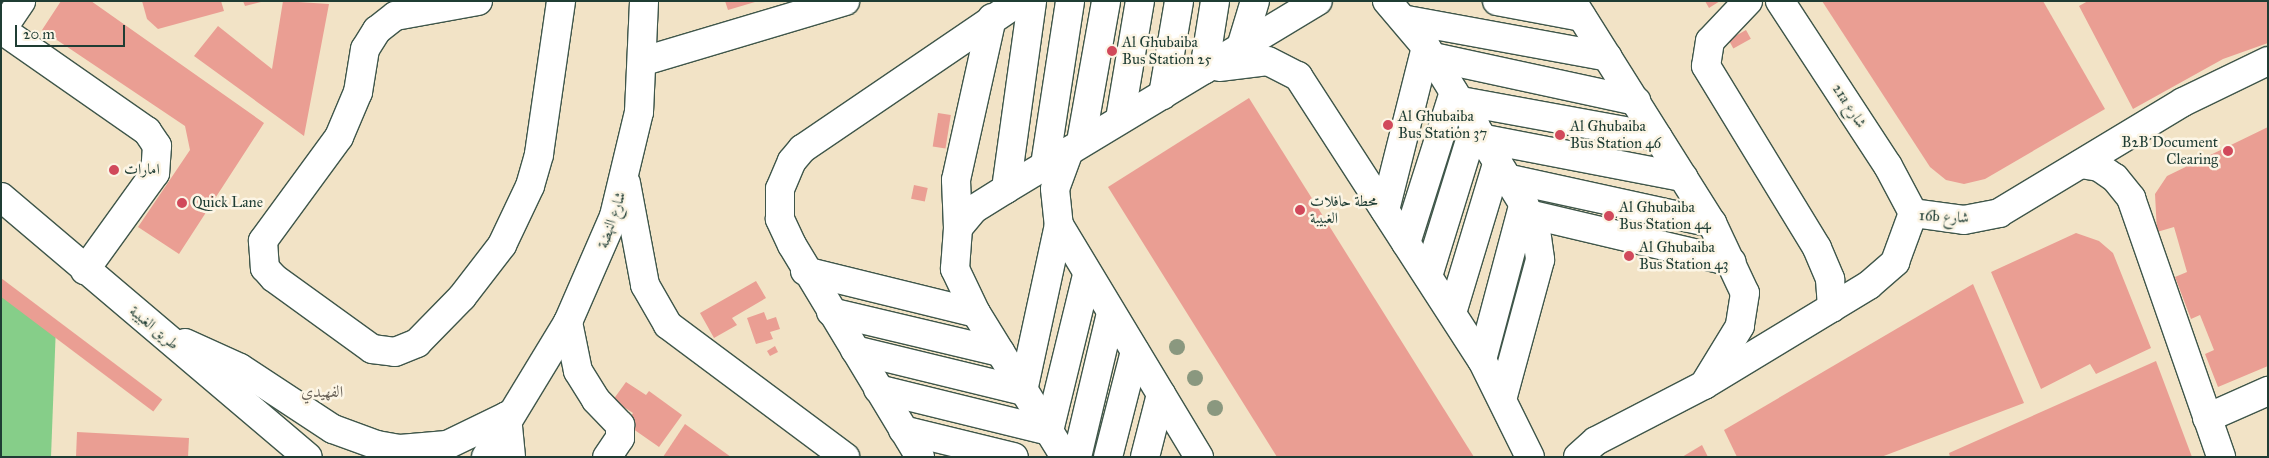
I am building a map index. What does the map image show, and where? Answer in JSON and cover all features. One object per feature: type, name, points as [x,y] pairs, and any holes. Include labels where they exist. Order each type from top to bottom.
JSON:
[{"type":"street","points":[[21,1],[1,31],[147,131],[157,146],[155,173],[85,270]]},
{"type":"street","points":[[478,1],[395,16],[377,30],[365,49],[358,92],[339,137],[263,241],[263,261],[274,278],[372,349],[395,352],[417,343],[462,297],[502,245],[530,186],[539,154],[560,1]]},
{"type":"street","name":"شارع النهضة","points":[[486,457],[507,416],[568,322],[601,252],[625,179],[644,61],[644,1]]},
{"type":"street","points":[[644,61],[845,1]]},
{"type":"street","points":[[920,457],[806,271],[780,219],[778,204],[792,161],[992,18],[1020,1]]},
{"type":"street","points":[[1006,189],[1032,1]]},
{"type":"street","points":[[1045,165],[1070,1]]},
{"type":"street","points":[[1023,391],[1059,225],[1055,189],[1075,146],[1106,1]]},
{"type":"street","points":[[1120,119],[1140,1]]},
{"type":"street","points":[[1163,94],[1179,1]]},
{"type":"street","points":[[1204,70],[1215,1]]},
{"type":"street","points":[[1241,47],[1255,1]]},
{"type":"street","points":[[958,228],[974,209],[1241,47],[1283,12],[1318,1]]},
{"type":"street","points":[[1387,1],[1407,20],[1429,52],[1528,208],[1540,260],[1503,396]]},
{"type":"street","points":[[1497,1],[1577,9],[1712,223],[1745,293],[1744,315],[1736,337],[1704,385]]},
{"type":"street","points":[[1748,1],[1710,41],[1706,66],[1817,248],[1830,278],[1832,308]]},
{"type":"street","name":"21a شارع","points":[[1780,1],[1888,166],[1913,213]]},
{"type":"street","points":[[992,18],[956,180],[958,228],[956,269],[976,313],[1065,457]]},
{"type":"street","points":[[1407,20],[1608,58]]},
{"type":"street","points":[[1385,210],[1429,52]]},
{"type":"street","points":[[1429,52],[1636,101]]},
{"type":"street","points":[[1204,70],[1268,60],[1290,69],[1385,210],[1482,360],[1503,396],[1530,457]]},
{"type":"street","name":"16b شارع","points":[[1578,457],[1596,441],[1704,385],[1869,285],[1895,262],[1913,213],[1947,220],[1982,218],[2015,204],[2183,102],[2268,61]]},
{"type":"street","points":[[1480,133],[1658,137]]},
{"type":"street","points":[[1480,133],[1683,177]]},
{"type":"street","points":[[1480,133],[1712,223]]},
{"type":"street","points":[[1406,243],[1480,133]]},
{"type":"street","points":[[1428,276],[1480,133]]},
{"type":"street","points":[[1452,313],[1480,133]]},
{"type":"street","points":[[2081,164],[2099,167],[2115,178],[2131,198],[2221,457]]},
{"type":"street","points":[[625,179],[641,269],[663,319],[687,343],[845,457]]},
{"type":"street","name":"طريق الغبيبة","points":[[1,197],[159,333],[308,457]]},
{"type":"street","points":[[1528,208],[1732,262]]},
{"type":"street","points":[[1482,360],[1528,208]]},
{"type":"street","points":[[1059,225],[1087,275],[1162,394],[1199,457]]},
{"type":"street","points":[[806,271],[976,313]]},
{"type":"street","points":[[1049,431],[1087,275]]},
{"type":"street","points":[[831,312],[1000,352]]},
{"type":"street","points":[[1077,457],[1111,313]]},
{"type":"street","points":[[568,322],[578,371],[596,400],[620,425],[620,452]]},
{"type":"street","points":[[159,333],[240,368],[333,429],[377,445],[400,449],[447,445],[507,416],[511,457]]},
{"type":"street","points":[[855,350],[1023,391]]},
{"type":"street","points":[[1108,457],[1135,351]]},
{"type":"street","points":[[878,389],[1049,431]]},
{"type":"street","points":[[2207,418],[2268,391]]},
{"type":"street","points":[[1145,457],[1162,394]]},
{"type":"street","points":[[257,415],[287,457]]},
{"type":"street","points":[[904,430],[1014,457]]},
{"type":"street","points":[[1176,457],[1184,430]]},
{"type":"green space","points":[[1,286],[56,325],[51,457],[1,457]]},
{"type":"building","points":[[61,1],[91,1],[264,123],[179,254],[138,227],[190,150],[185,126],[42,30]]},
{"type":"building","points":[[142,1],[221,1],[224,11],[158,29],[147,19]]},
{"type":"building","points":[[243,1],[261,1],[261,2],[245,6]]},
{"type":"building","points":[[283,1],[329,4],[304,136],[194,56],[218,26],[272,69]]},
{"type":"building","points":[[725,1],[755,1],[755,2],[728,10]]},
{"type":"building","points":[[1705,1],[1720,1],[1709,8]]},
{"type":"building","points":[[1822,1],[2043,1],[2105,109],[1985,179],[1964,184],[1946,180],[1930,167]]},
{"type":"building","points":[[2088,1],[2268,1],[2268,43],[2223,59],[2133,109],[2079,6]]},
{"type":"building","points":[[1746,30],[1751,39],[1733,48],[1729,40]]},
{"type":"building","points":[[1249,98],[1474,457],[1277,457],[1108,187]]},
{"type":"building","points":[[938,113],[951,115],[946,149],[933,147]]},
{"type":"building","points":[[2268,127],[2268,366],[2218,387],[2205,354],[2214,350],[2200,315],[2191,319],[2175,277],[2187,272],[2174,227],[2157,232],[2155,194],[2167,176]]},
{"type":"building","points":[[914,185],[928,188],[925,202],[911,199]]},
{"type":"building","points":[[2076,233],[2099,241],[2113,253],[2151,348],[2096,374],[2090,364],[2041,389],[1991,272]]},
{"type":"building","points":[[1,278],[162,400],[153,412],[1,297]]},
{"type":"building","points":[[756,281],[766,298],[732,318],[737,325],[714,338],[700,313]]},
{"type":"building","points":[[1973,284],[2024,403],[1881,457],[1737,457],[1724,430]]},
{"type":"building","points":[[764,312],[767,320],[776,317],[780,329],[770,332],[773,339],[756,344],[747,318]]},
{"type":"building","points":[[775,346],[778,352],[770,356],[767,351]]},
{"type":"building","points":[[2156,361],[2192,457],[1950,457],[1949,453]]},
{"type":"building","points":[[626,382],[646,395],[649,391],[682,415],[659,447],[626,424],[633,413],[613,400]]},
{"type":"building","points":[[685,424],[731,457],[663,457]]},
{"type":"building","points":[[77,432],[189,438],[188,457],[76,457]]},
{"type":"building","points":[[1702,445],[1708,457],[1682,457]]},
{"type":"place","name":"Al Ghubaiba Bus Station 25","points":[[1112,51]]},
{"type":"place","name":"Al Ghubaiba Bus Station 37","points":[[1388,125]]},
{"type":"place","name":"Al Ghubaiba Bus Station 46","points":[[1560,135]]},
{"type":"place","name":"B2B Document Clearing","points":[[2228,151]]},
{"type":"place","name":"امارات","points":[[114,170]]},
{"type":"place","name":"Quick Lane","points":[[182,203]]},
{"type":"place","name":"محطة حافلات الغبيبة","points":[[1300,210]]},
{"type":"place","name":"Al Ghubaiba Bus Station 44","points":[[1609,216]]},
{"type":"place","name":"Al Ghubaiba Bus Station 43","points":[[1629,256]]},
{"type":"district","name":"الفهيدي","points":[[322,392]]}]
